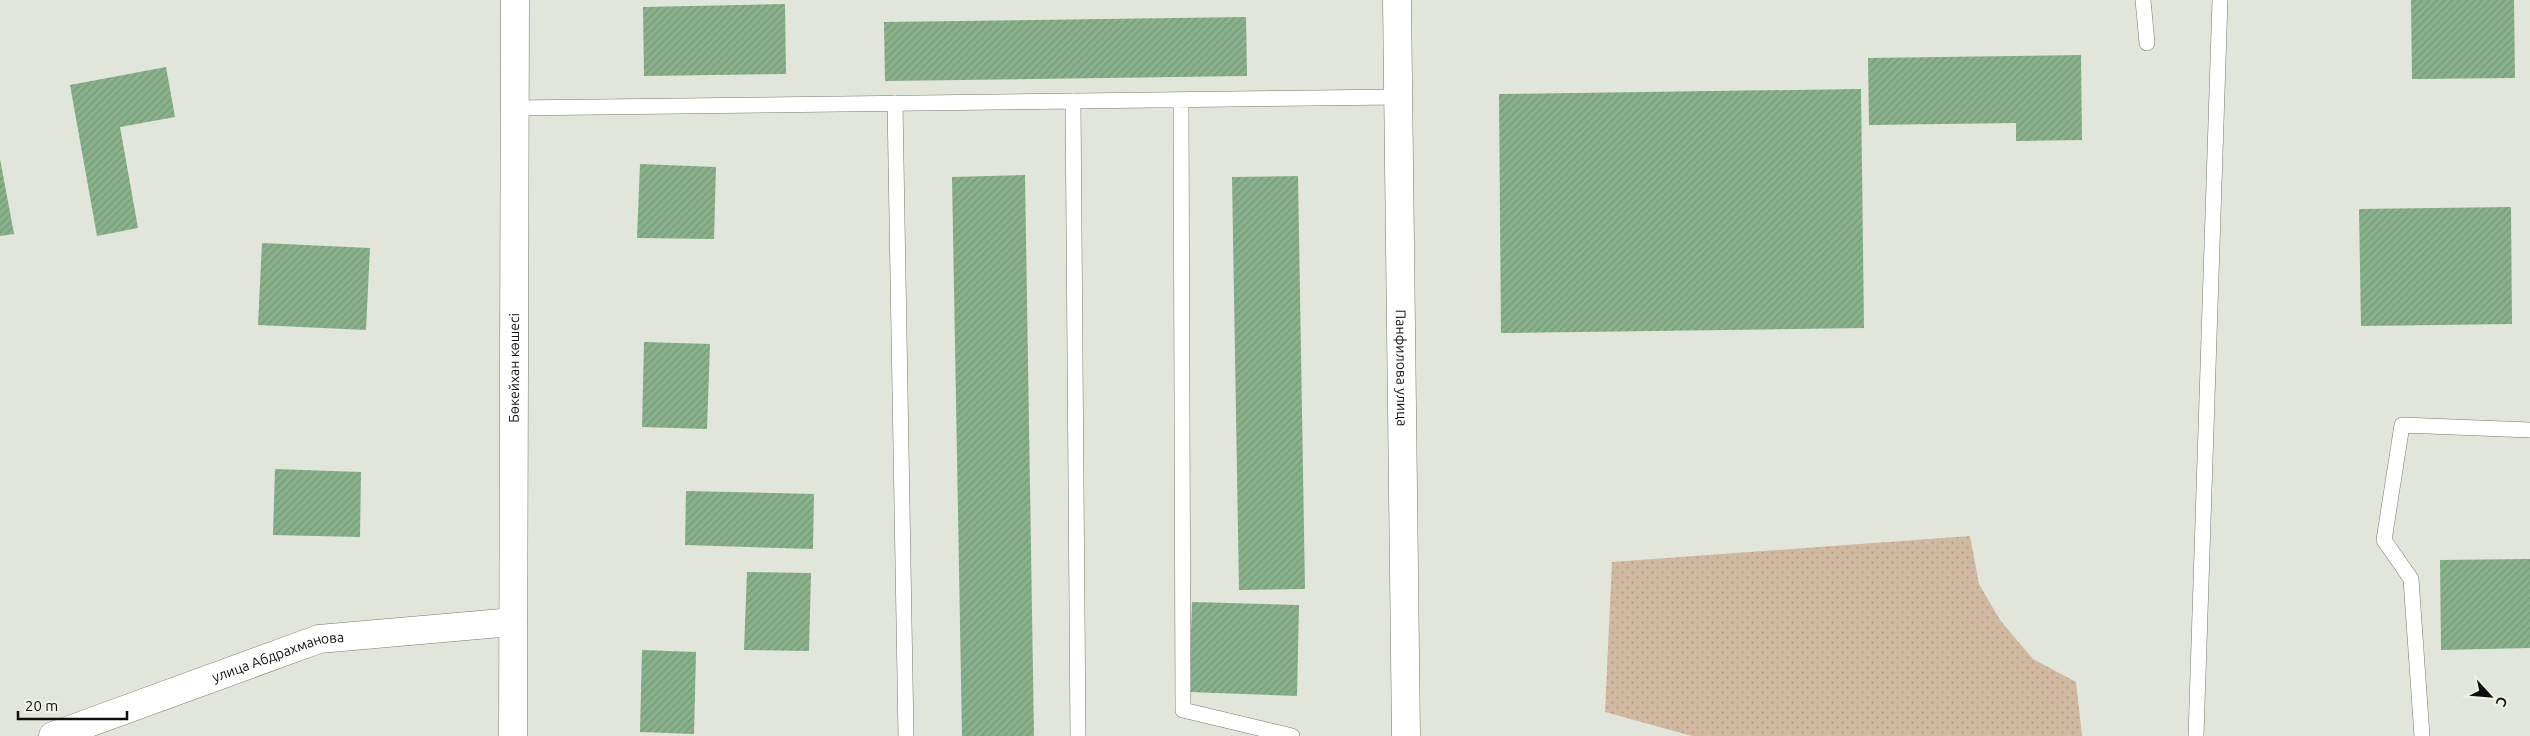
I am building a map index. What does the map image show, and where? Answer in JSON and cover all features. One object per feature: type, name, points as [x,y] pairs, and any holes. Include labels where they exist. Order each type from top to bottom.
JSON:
[{"type":"street","name":"Бөкейхан көшесі","points":[[513,736],[515,0]]},
{"type":"street","name":"Панфилова улица","points":[[1397,0],[1406,736]]},
{"type":"street","name":"улица Абдрахманова","points":[[53,736],[319,639],[513,622]]},
{"type":"lane","points":[[2143,0],[2147,43]]},
{"type":"lane","points":[[2196,736],[2220,0]]},
{"type":"lane","points":[[515,108],[1398,98]]},
{"type":"lane","points":[[1181,100],[1183,710],[1292,736]]},
{"type":"lane","points":[[1074,101],[1078,736]]},
{"type":"lane","points":[[895,104],[906,736]]},
{"type":"lane","points":[[2422,736],[2412,579],[2384,540],[2402,425],[2530,430]]},
{"type":"shaded area","points":[[1970,536],[1979,584],[2000,620],[2033,659],[2076,682],[2082,736],[1692,736],[1605,712],[1612,562]]},
{"type":"building","points":[[2411,0],[2514,0],[2515,78],[2412,79]]},
{"type":"building","points":[[785,4],[786,74],[644,76],[643,7]]},
{"type":"building","points":[[1246,17],[1247,76],[885,81],[884,22]]},
{"type":"building","points":[[2081,55],[2082,140],[2016,141],[2016,123],[1869,125],[1868,58]]},
{"type":"building","points":[[166,67],[175,117],[120,127],[138,228],[97,236],[70,85]]},
{"type":"building","points":[[1861,89],[1864,328],[1501,333],[1499,94]]},
{"type":"building","points":[[0,159],[14,234],[0,236]]},
{"type":"building","points":[[640,164],[716,167],[714,239],[637,238]]},
{"type":"building","points":[[1025,175],[1034,736],[962,736],[952,177]]},
{"type":"building","points":[[1298,176],[1305,589],[1239,590],[1232,177]]},
{"type":"building","points":[[2511,207],[2512,324],[2361,326],[2359,209]]},
{"type":"building","points":[[262,243],[370,248],[366,330],[258,325]]},
{"type":"building","points":[[644,342],[710,344],[707,429],[642,427]]},
{"type":"building","points":[[275,469],[361,472],[360,537],[273,535]]},
{"type":"building","points":[[686,491],[814,494],[813,549],[685,545]]},
{"type":"building","points":[[2530,559],[2530,648],[2441,650],[2440,560]]},
{"type":"building","points":[[747,572],[811,573],[809,651],[744,650]]},
{"type":"building","points":[[1192,602],[1299,605],[1297,696],[1189,692]]},
{"type":"building","points":[[642,650],[696,652],[694,734],[640,732]]}]
